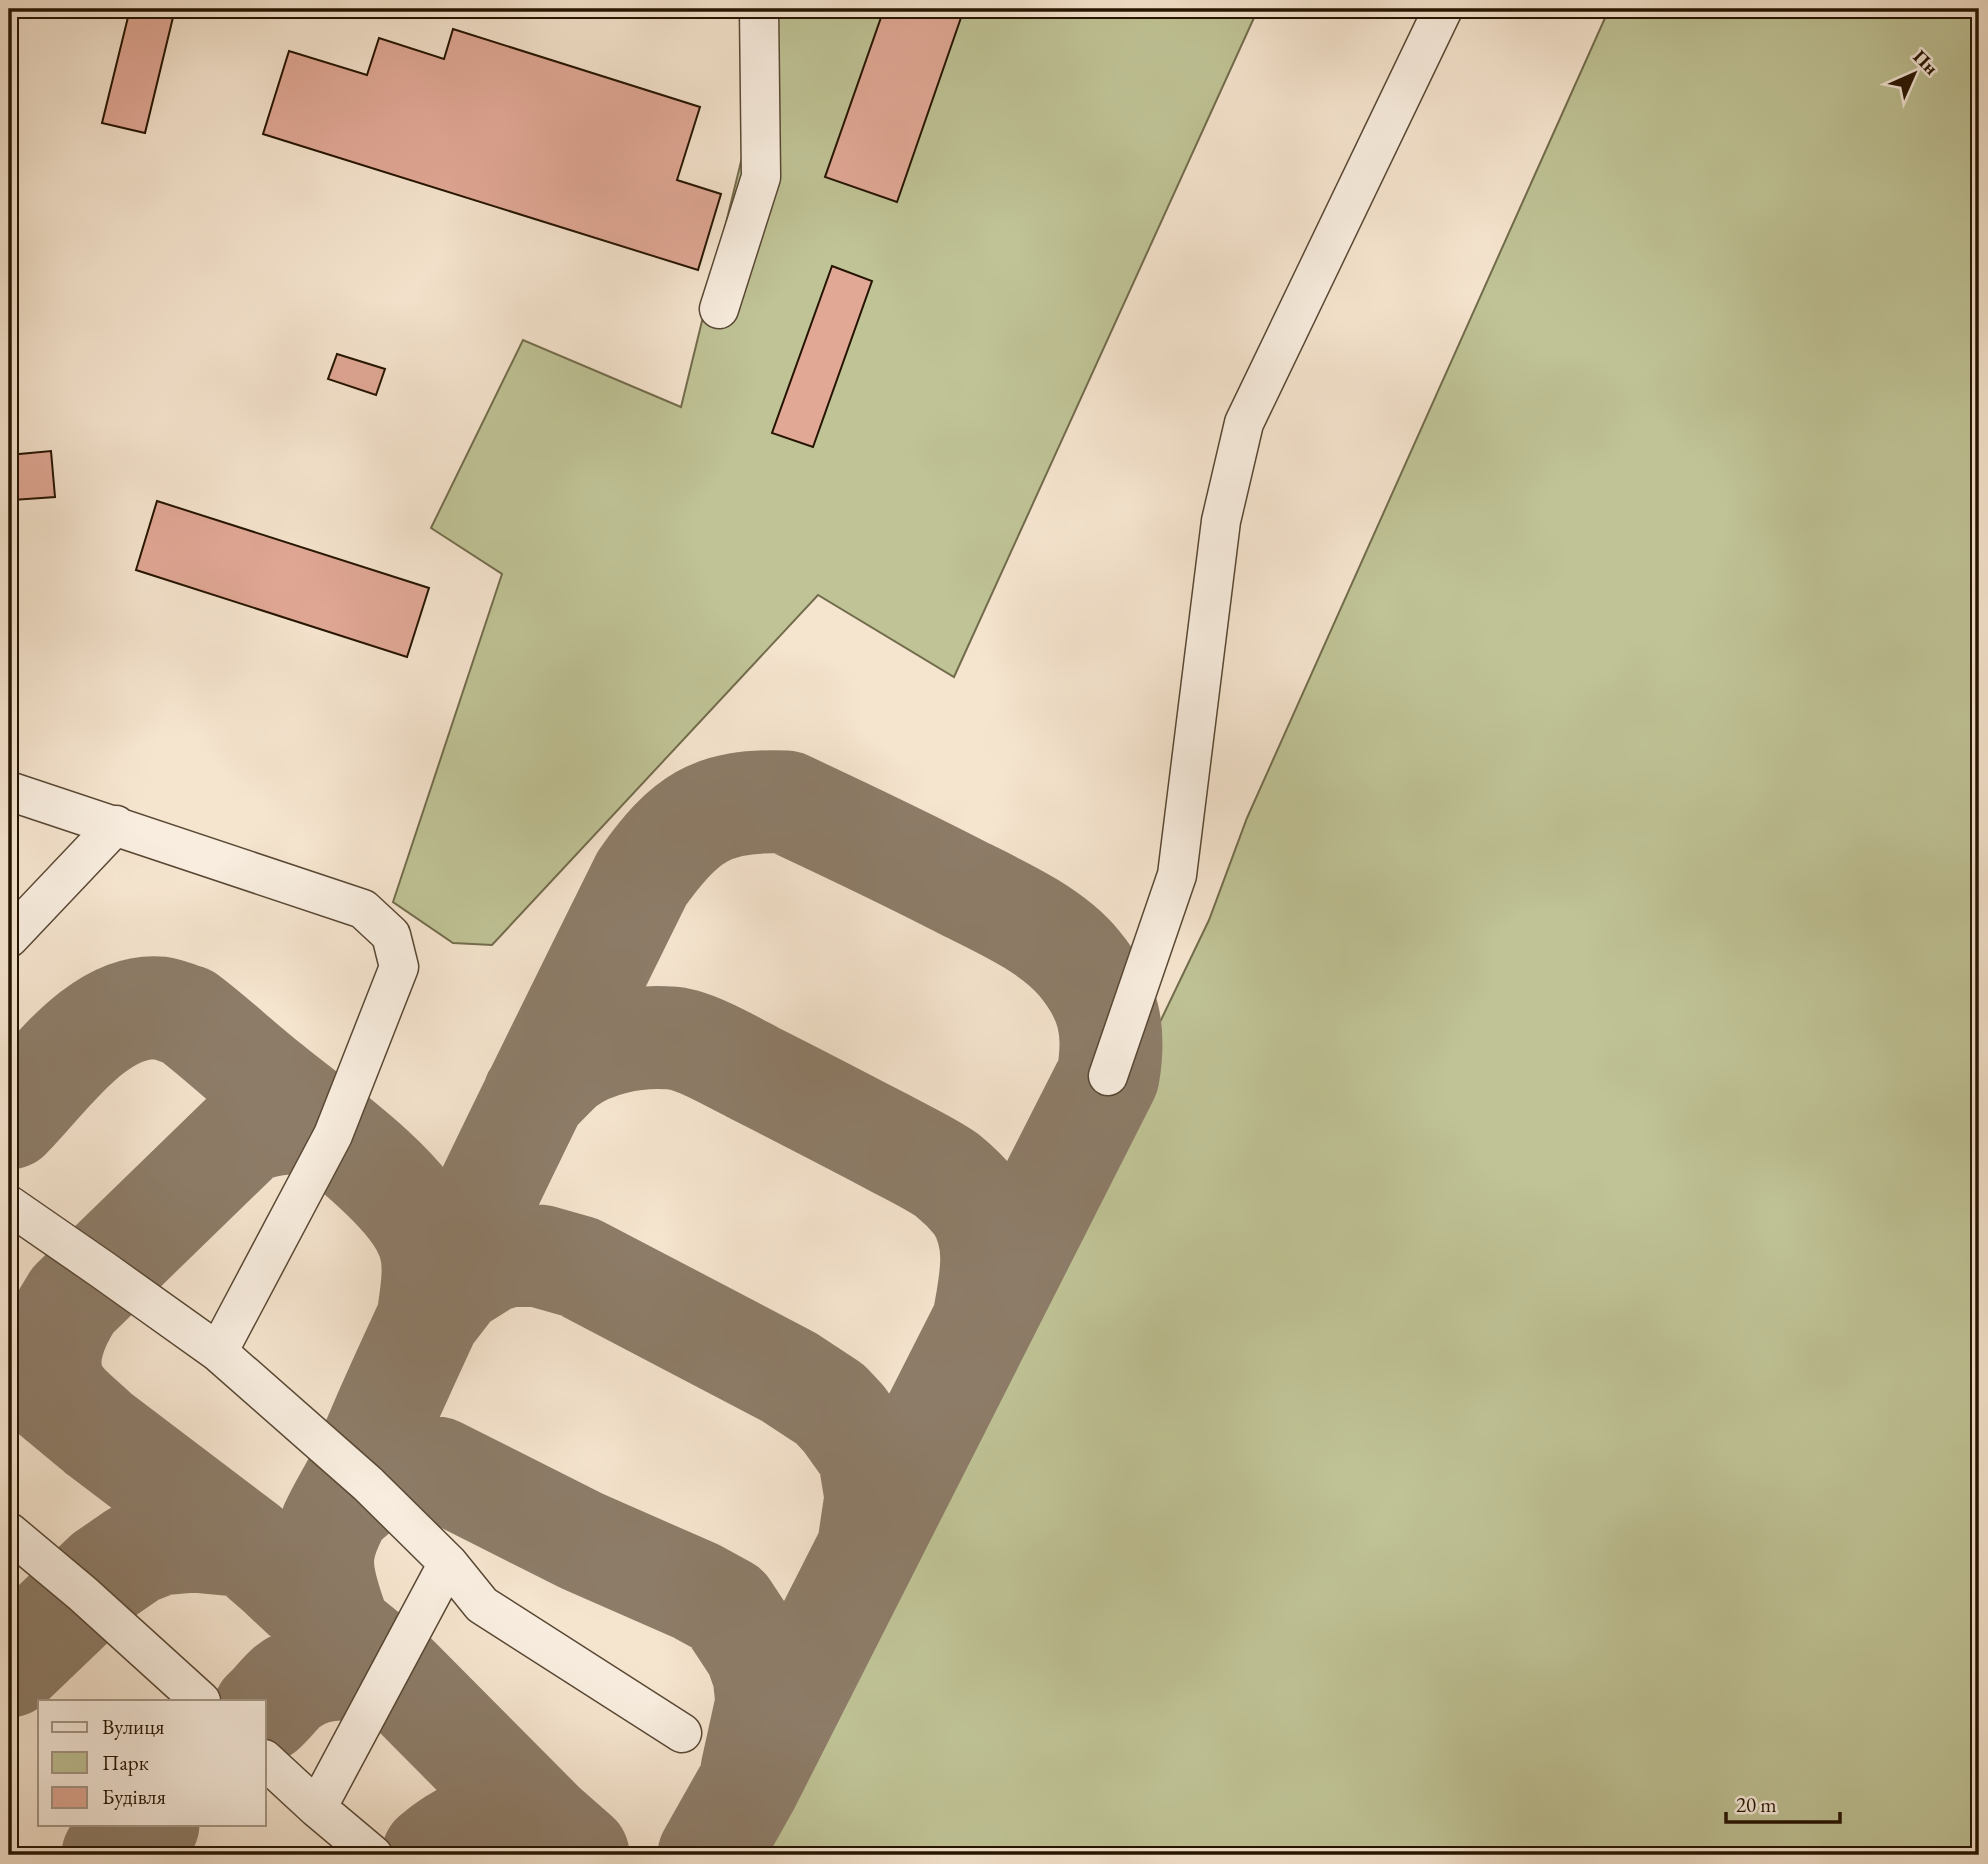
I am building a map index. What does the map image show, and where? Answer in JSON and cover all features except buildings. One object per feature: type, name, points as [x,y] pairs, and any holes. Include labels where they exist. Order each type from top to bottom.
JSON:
[{"type":"lane","points":[[719,309],[761,177],[759,9]]},
{"type":"lane","points":[[1108,1076],[1177,875],[1221,521],[1244,423],[1444,9]]},
{"type":"lane","points":[[9,791],[363,909],[391,934],[399,967],[333,1135],[218,1352]]},
{"type":"lane","points":[[9,938],[116,825]]},
{"type":"lane","points":[[9,1205],[218,1352],[368,1484],[448,1563],[482,1605],[682,1733]]},
{"type":"lane","points":[[9,1532],[83,1594],[200,1700]]},
{"type":"lane","points":[[317,1808],[448,1563]]},
{"type":"lane","points":[[266,1761],[373,1855]]},
{"type":"green space","points":[[747,9],[1258,9],[954,677],[818,595],[492,945],[453,943],[393,902],[502,574],[431,528],[523,340],[681,407],[748,133]]},
{"type":"green space","points":[[1609,9],[1979,9],[1979,1855],[765,1855],[771,1832],[1209,920],[1247,818]]},
{"type":"taxiway","points":[[340,1631],[323,1573],[323,1554],[332,1524],[361,1469],[480,1209],[642,878],[672,841],[686,827],[719,809],[738,804],[786,802],[1025,920],[1068,951],[1097,989],[1108,1016],[1110,1030],[1108,1076],[748,1786],[709,1855]]},
{"type":"taxiway","points":[[9,1118],[76,1046],[116,1017],[138,1009],[161,1008],[187,1016],[356,1153],[415,1214],[426,1234],[432,1254],[433,1275],[428,1318]]},
{"type":"taxiway","points":[[534,1096],[575,1058],[601,1047],[629,1040],[658,1037],[680,1039],[724,1057],[925,1161],[963,1189],[977,1205],[989,1233],[992,1261],[984,1319]]},
{"type":"taxiway","points":[[98,1433],[59,1394],[50,1370],[52,1345],[73,1300],[246,1132],[290,1123],[333,1135]]},
{"type":"taxiway","points":[[428,1318],[455,1283],[490,1261],[514,1254],[540,1256],[579,1267],[789,1377],[830,1404],[869,1454],[876,1497],[869,1544]]},
{"type":"taxiway","points":[[9,1359],[98,1433],[247,1546],[278,1573],[340,1631],[398,1678],[545,1826],[578,1855]]},
{"type":"taxiway","points":[[341,1507],[386,1470],[406,1463],[437,1468],[582,1541],[696,1591],[727,1608],[756,1652],[764,1675],[767,1702],[752,1770]]},
{"type":"taxiway","points":[[9,1666],[105,1574],[134,1554],[160,1544],[194,1541],[247,1546]]},
{"type":"taxiway","points":[[266,1709],[287,1687],[313,1673],[341,1669],[398,1678]]},
{"type":"taxiway","points":[[433,1855],[462,1835],[507,1819],[522,1819],[545,1826]]},
{"type":"taxiway","points":[[113,1855],[146,1826]]}]
